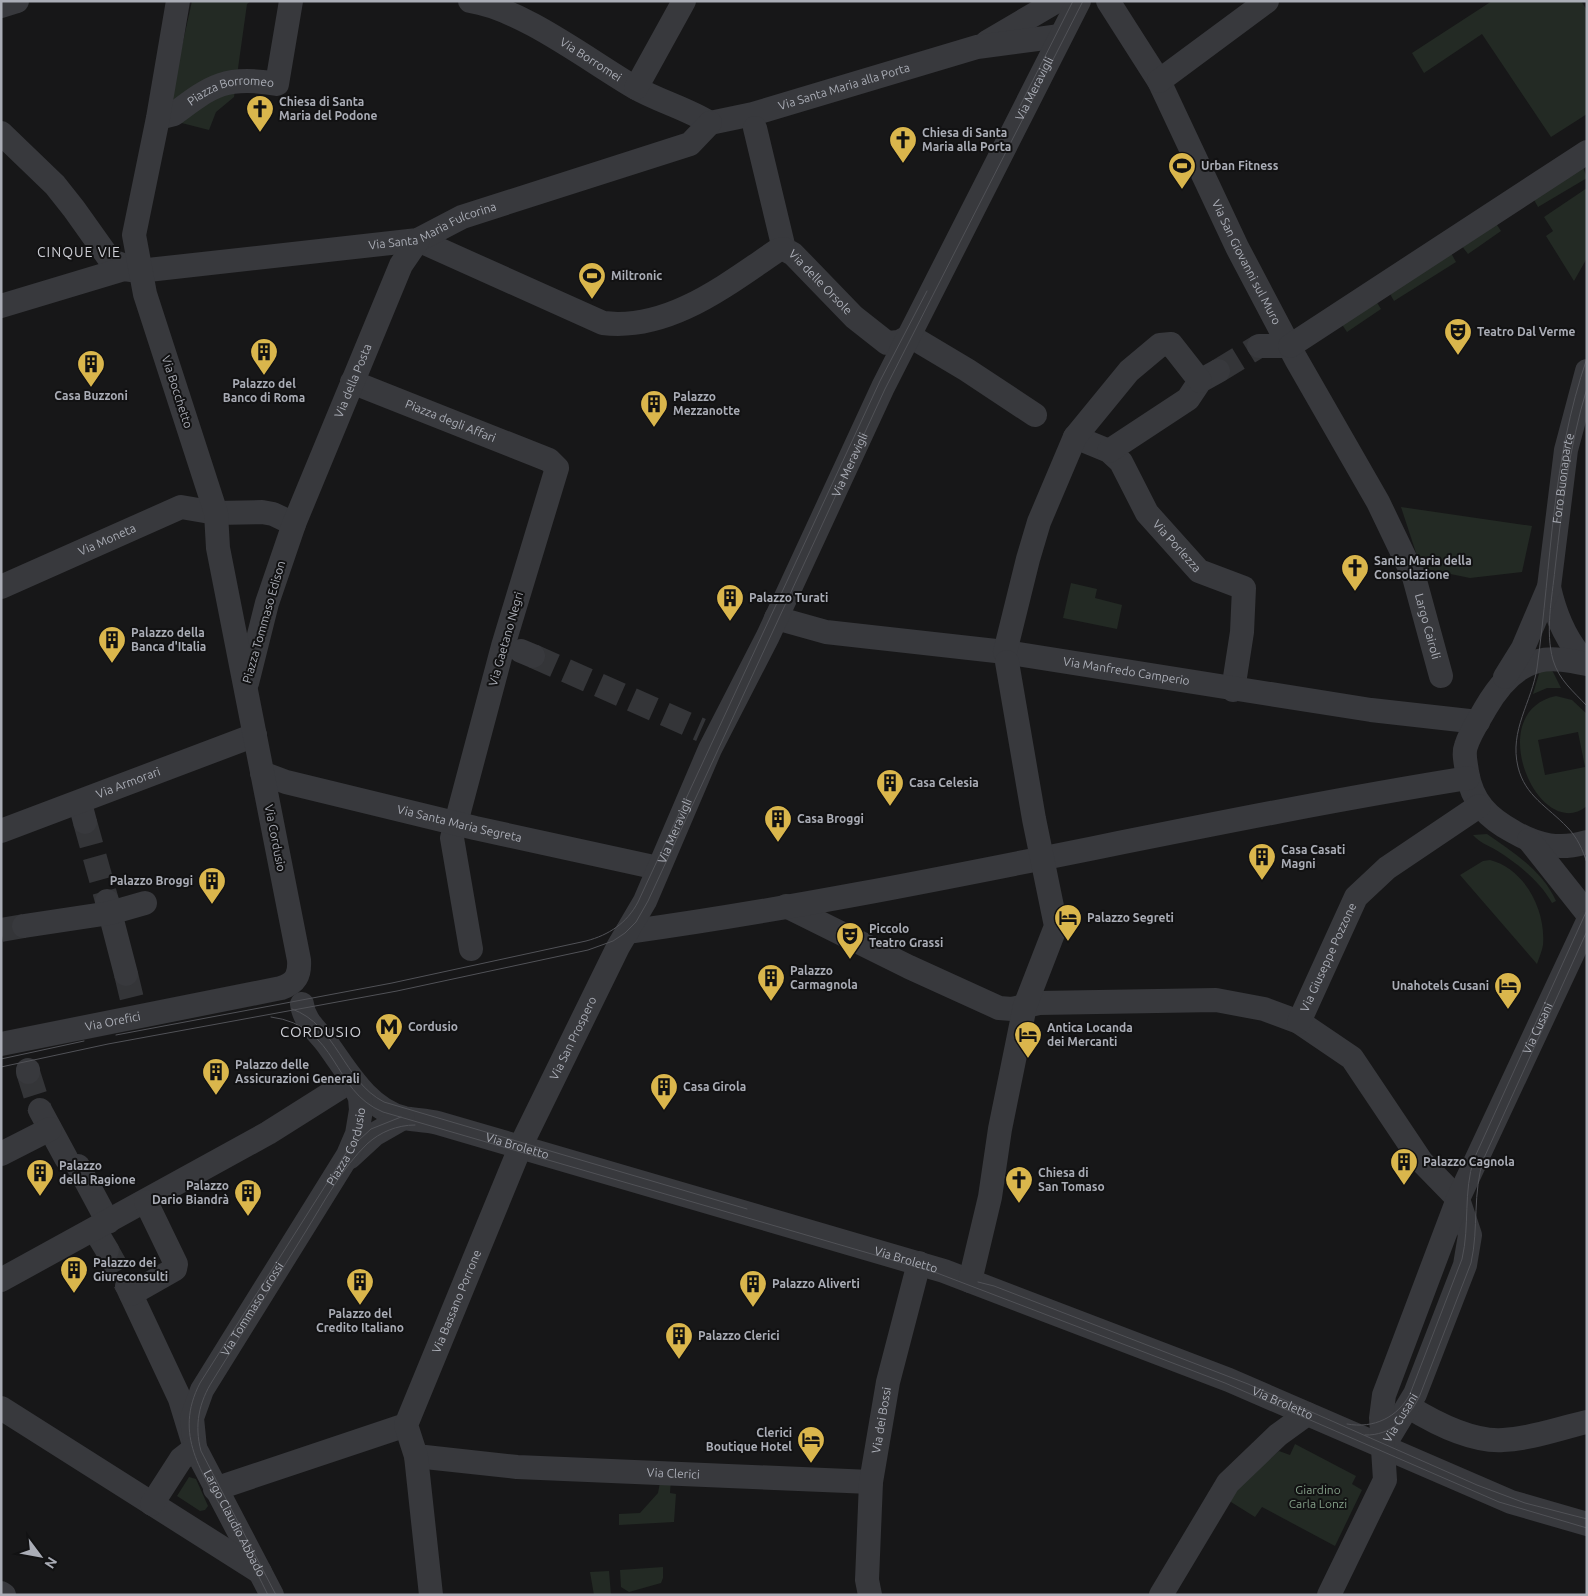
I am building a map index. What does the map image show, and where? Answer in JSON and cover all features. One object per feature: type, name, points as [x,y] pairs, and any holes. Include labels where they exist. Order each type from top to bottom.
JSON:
[{"type":"street","points":[[1,6],[17,1]]},
{"type":"street","points":[[162,117],[178,1]]},
{"type":"street","name":"Piazza Borromeo","points":[[162,117],[174,114],[221,83],[261,81],[277,84],[291,1]]},
{"type":"street","name":"Via Borromei","points":[[470,1],[480,3],[534,25],[636,88],[692,112],[710,123]]},
{"type":"street","points":[[636,88],[684,1]]},
{"type":"street","name":"Via Santa Maria alla Porta","points":[[977,47],[1057,1]]},
{"type":"street","name":"Via Meravigli","points":[[627,932],[645,901],[710,749],[776,618],[883,387],[1078,1]]},
{"type":"street","name":"Via San Giovanni sul Muro","points":[[1108,1],[1159,81],[1226,224],[1290,346],[1388,522]]},
{"type":"street","points":[[1159,81],[1267,1]]},
{"type":"street","name":"Via Santa Maria alla Porta","points":[[710,123],[753,114],[977,47],[1060,36]]},
{"type":"street","name":"Via Bocchetto","points":[[162,117],[134,235],[139,271],[216,513]]},
{"type":"street","name":"Via Santa Maria Fulcorina","points":[[1,306],[124,269],[139,271],[418,240],[462,217],[690,144],[710,123]]},
{"type":"street","name":"Via delle Orsole","points":[[755,128],[784,249],[793,254],[854,317],[887,343],[899,342],[910,336]]},
{"type":"street","points":[[1,133],[55,186],[74,209],[110,261],[139,271]]},
{"type":"street","points":[[1259,346],[1290,346],[1587,152]]},
{"type":"street","points":[[418,240],[603,323],[620,325],[670,314],[710,295],[778,250],[784,249]]},
{"type":"street","name":"Via della Posta","points":[[294,524],[401,265],[418,240]]},
{"type":"street","points":[[910,336],[967,370],[1035,415]]},
{"type":"street","points":[[970,1281],[990,1197],[1000,1128],[1025,1006],[1056,926],[1034,819],[1006,657],[1028,559],[1039,522],[1075,437],[1129,371],[1160,345],[1170,344],[1209,376],[1188,399],[1109,451]]},
{"type":"street","name":"Foro Buonaparte","points":[[1501,685],[1523,648],[1549,587],[1566,450],[1587,371]]},
{"type":"street","name":"Piazza degli Affari","points":[[352,382],[548,460]]},
{"type":"street","name":"Via Porlezza","points":[[1075,437],[1109,451],[1121,462],[1147,514],[1199,571],[1244,588],[1242,632],[1233,690]]},
{"type":"street","name":"Via Gaetano Negri","points":[[455,822],[503,646],[556,476],[557,468],[548,460]]},
{"type":"street","name":"Via Moneta","points":[[1,587],[181,507],[216,513]]},
{"type":"street","points":[[216,513],[262,512],[273,514],[294,524]]},
{"type":"street","name":"Piazza Tommaso Edison","points":[[216,513],[218,548],[246,689]]},
{"type":"street","name":"Largo Cairoli","points":[[1388,522],[1414,577],[1441,676]]},
{"type":"street","name":"Piazza Tommaso Edison","points":[[246,689],[267,603],[294,524]]},
{"type":"street","name":"Foro Buonaparte","points":[[1549,587],[1556,611],[1575,650],[1587,664]]},
{"type":"street","name":"Via Manfredo Camperio","points":[[776,618],[826,632],[1371,710],[1478,722]]},
{"type":"street","points":[[1587,664],[1557,660],[1537,661],[1521,669],[1501,685],[1478,722],[1465,749],[1468,778],[1471,790],[1479,806],[1507,828],[1529,840],[1560,847],[1587,842]]},
{"type":"street","name":"Via Cordusio","points":[[246,689],[299,960],[300,974],[296,994]]},
{"type":"street","name":"Via Armorari","points":[[1,831],[83,812],[255,735]]},
{"type":"street","name":"Via Santa Maria Segreta","points":[[262,774],[286,782],[658,868]]},
{"type":"street","points":[[627,932],[786,906],[1286,810],[1468,778]]},
{"type":"street","name":"Via Giuseppe Pozzone","points":[[1299,1022],[1356,897],[1387,868],[1479,806]]},
{"type":"street","points":[[455,822],[452,838],[471,949]]},
{"type":"street","points":[[1529,840],[1587,913]]},
{"type":"street","points":[[24,926],[109,907],[145,903]]},
{"type":"street","points":[[786,906],[909,967],[999,1008],[1012,1009],[1039,1003],[1216,1000],[1264,1009],[1299,1022],[1352,1058],[1421,1161],[1458,1199]]},
{"type":"street","points":[[109,907],[126,974]]},
{"type":"street","name":"Via Cusani","points":[[1383,1446],[1381,1418],[1384,1395],[1458,1199],[1577,962],[1587,923]]},
{"type":"street","name":"Via San Prospero","points":[[520,1147],[618,946],[627,932]]},
{"type":"street","name":"Via Orefici","points":[[1,1044],[134,1007],[296,994]]},
{"type":"street","name":"Piazza Cordusio","points":[[296,994],[310,1025],[328,1044],[352,1080],[372,1100],[407,1118]]},
{"type":"street","name":"Piazza Cordusio","points":[[1,1280],[146,1202],[268,1133],[352,1080]]},
{"type":"street","name":"Piazza Cordusio","points":[[334,1178],[351,1148],[359,1125],[361,1105],[352,1080]]},
{"type":"street","name":"Piazza Cordusio","points":[[334,1178],[362,1144],[374,1134],[407,1118]]},
{"type":"street","name":"Via Broletto","points":[[407,1118],[438,1122],[919,1263],[1229,1380],[1511,1502],[1587,1524]]},
{"type":"street","points":[[1,1154],[45,1120],[72,1162],[101,1226],[107,1250]]},
{"type":"street","name":"Via Bassano Porrone","points":[[406,1425],[520,1147]]},
{"type":"street","name":"Via Tommaso Grossi","points":[[195,1448],[192,1418],[202,1390],[334,1178]]},
{"type":"street","name":"Via Cusani","points":[[1383,1446],[1409,1406],[1465,1264],[1470,1234],[1458,1199]]},
{"type":"street","points":[[146,1202],[176,1264],[175,1269],[129,1290],[180,1399],[195,1448]]},
{"type":"street","name":"Via dei Bossi","points":[[868,1588],[870,1482],[888,1382],[919,1263]]},
{"type":"street","points":[[1425,1465],[1410,1438],[1409,1406],[1434,1421],[1474,1436],[1502,1440],[1517,1439],[1587,1422]]},
{"type":"street","points":[[1161,1595],[1228,1483],[1278,1435],[1307,1414]]},
{"type":"street","points":[[5,1418],[152,1504]]},
{"type":"street","points":[[215,1489],[406,1425],[416,1456],[420,1511],[432,1595]]},
{"type":"street","points":[[1329,1595],[1386,1480],[1383,1446]]},
{"type":"street","name":"Largo Claudio Abbado","points":[[195,1448],[261,1573],[152,1504],[181,1459],[195,1448]]},
{"type":"street","name":"Via Clerici","points":[[416,1456],[517,1466],[870,1482]]},
{"type":"street","points":[[261,1573],[272,1595]]},
{"type":"green space","points":[[192,1],[251,1],[247,4],[234,97],[216,112],[209,130],[166,119]]},
{"type":"green space","points":[[1492,1],[1581,1],[1587,10],[1587,114],[1551,137],[1482,34],[1424,73],[1412,53]]},
{"type":"green space","points":[[1583,167],[1587,178],[1538,207],[1533,198]]},
{"type":"green space","points":[[1587,188],[1587,258],[1574,281],[1546,236],[1553,231],[1544,217]]},
{"type":"green space","points":[[1495,222],[1501,231],[1468,254],[1461,245]]},
{"type":"green space","points":[[1451,253],[1456,262],[1394,301],[1389,292]]},
{"type":"green space","points":[[1376,301],[1381,309],[1347,332],[1341,323]]},
{"type":"green space","points":[[1401,507],[1532,526],[1522,572],[1470,578],[1421,568]]},
{"type":"green space","points":[[1071,583],[1097,589],[1095,598],[1122,605],[1117,629],[1063,618]]},
{"type":"green space","points":[[1550,666],[1561,688],[1547,688],[1533,694],[1541,667]]},
{"type":"green space","points":[[1556,696],[1572,700],[1587,714],[1587,806],[1569,813],[1551,808],[1536,793],[1525,772],[1520,748],[1522,725],[1534,707]],"holes":[[[1578,732],[1585,767],[1545,775],[1538,740]]]},
{"type":"green space","points":[[1487,834],[1517,855],[1535,871],[1556,901],[1552,903],[1535,880],[1520,867],[1473,835]]},
{"type":"green space","points":[[1490,860],[1513,872],[1531,893],[1537,905],[1541,918],[1543,945],[1537,964],[1460,875],[1483,861]]},
{"type":"green space","name":"Giardino Carla Lonzi","points":[[1295,1444],[1356,1476],[1352,1484],[1362,1490],[1335,1546],[1262,1507],[1255,1517],[1223,1497],[1279,1451],[1290,1455]]},
{"type":"green space","points":[[189,1477],[196,1479],[208,1506],[205,1510],[200,1511],[177,1496]]},
{"type":"green space","points":[[661,1477],[671,1478],[670,1493],[676,1494],[674,1522],[619,1525],[619,1514],[640,1513],[658,1493]]},
{"type":"green space","points":[[663,1567],[661,1583],[629,1592],[621,1587],[620,1570]]},
{"type":"green space","points":[[609,1571],[611,1595],[594,1595],[590,1572]]},
{"type":"tunnel","points":[[1218,371],[1259,346]]},
{"type":"tunnel","points":[[533,656],[701,730]]},
{"type":"tunnel","points":[[85,822],[107,901]]},
{"type":"tunnel","points":[[1,930],[24,926]]},
{"type":"tunnel","points":[[126,974],[132,999]]},
{"type":"tunnel","points":[[28,1072],[40,1110]]},
{"type":"tunnel","points":[[107,1250],[127,1286]]},
{"type":"tram line","points":[[1020,106],[1073,1]]},
{"type":"tram line","points":[[1,1067],[108,1044],[397,991],[588,950],[613,941],[625,933],[636,922],[648,901],[885,389],[1083,1]]},
{"type":"tram line","points":[[116,1035],[392,983],[586,941],[610,932],[623,922],[638,902],[880,381],[927,291]]},
{"type":"tram line","points":[[1587,358],[1575,397],[1559,474],[1537,668],[1516,741],[1518,767],[1526,786],[1571,831],[1584,853],[1587,863]]},
{"type":"tram line","points":[[1587,388],[1575,432],[1567,477],[1549,626],[1553,660],[1559,674],[1587,706]]},
{"type":"tram line","points":[[1347,1424],[1367,1425],[1384,1420],[1399,1409],[1410,1394],[1462,1259],[1466,1234],[1467,1196],[1474,1159],[1587,910]]},
{"type":"tram line","points":[[1365,1435],[1383,1432],[1398,1424],[1411,1411],[1420,1395],[1471,1263],[1475,1237],[1478,1184],[1484,1158],[1587,931]]},
{"type":"tram line","points":[[292,1009],[320,1027],[359,1081],[370,1093],[384,1102],[747,1209]]},
{"type":"tram line","points":[[271,1017],[293,1023],[310,1033],[323,1045],[353,1090],[366,1102],[383,1112],[937,1273],[1225,1383],[1499,1502],[1587,1528]]},
{"type":"tram line","points":[[1,1059],[84,1041]]},
{"type":"tram line","points":[[268,1595],[200,1469],[190,1436],[189,1420],[192,1402],[200,1383],[348,1150],[371,1129],[401,1117]]},
{"type":"tram line","points":[[276,1595],[201,1451],[198,1432],[201,1405],[208,1388],[341,1174],[358,1153],[377,1136],[395,1128],[415,1125]]},
{"type":"tram line","points":[[978,1282],[994,1286],[1248,1384],[1477,1485],[1525,1503],[1587,1519]]},
{"type":"place","name":"Chiesa di Santa Maria del Podone","points":[[260,133]]},
{"type":"place","name":"Chiesa di Santa Maria alla Porta","points":[[903,164]]},
{"type":"place","name":"Urban Fitness","points":[[1182,190]]},
{"type":"place","name":"Miltronic","points":[[592,300]]},
{"type":"place","name":"Teatro Dal Verme","points":[[1458,356]]},
{"type":"place","name":"Palazzo del Banco di Roma","points":[[264,376]]},
{"type":"place","name":"Casa Buzzoni","points":[[91,388]]},
{"type":"place","name":"Palazzo Mezzanotte","points":[[654,428]]},
{"type":"place","name":"Santa Maria della Consolazione","points":[[1355,592]]},
{"type":"place","name":"Palazzo Turati","points":[[730,622]]},
{"type":"place","name":"Palazzo della Banca d'Italia","points":[[112,664]]},
{"type":"place","name":"Casa Celesia","points":[[890,807]]},
{"type":"place","name":"Casa Broggi","points":[[778,843]]},
{"type":"place","name":"Casa Casati Magni","points":[[1262,881]]},
{"type":"place","name":"Palazzo Broggi","points":[[212,905]]},
{"type":"place","name":"Palazzo Segreti","points":[[1068,942]]},
{"type":"place","name":"Piccolo Teatro Grassi","points":[[850,960]]},
{"type":"place","name":"Palazzo Carmagnola","points":[[771,1002]]},
{"type":"place","name":"Unahotels Cusani","points":[[1508,1010]]},
{"type":"place","name":"Cordusio","points":[[389,1051]]},
{"type":"place","name":"Antica Locanda dei Mercanti","points":[[1028,1059]]},
{"type":"place","name":"Palazzo delle Assicurazioni Generali","points":[[216,1096]]},
{"type":"place","name":"Casa Girola","points":[[664,1111]]},
{"type":"place","name":"Palazzo Cagnola","points":[[1404,1186]]},
{"type":"place","name":"Palazzo della Ragione","points":[[40,1197]]},
{"type":"place","name":"Chiesa di San Tomaso","points":[[1019,1204]]},
{"type":"place","name":"Palazzo Dario Biandrà","points":[[248,1217]]},
{"type":"place","name":"Palazzo dei Giureconsulti","points":[[74,1294]]},
{"type":"place","name":"Palazzo del Credito Italiano","points":[[360,1306]]},
{"type":"place","name":"Palazzo Aliverti","points":[[753,1308]]},
{"type":"place","name":"Palazzo Clerici","points":[[679,1360]]},
{"type":"place","name":"Clerici Boutique Hotel","points":[[811,1464]]},
{"type":"district","name":"CINQUE VIE","points":[[79,252]]},
{"type":"district","name":"CORDUSIO","points":[[321,1032]]}]
